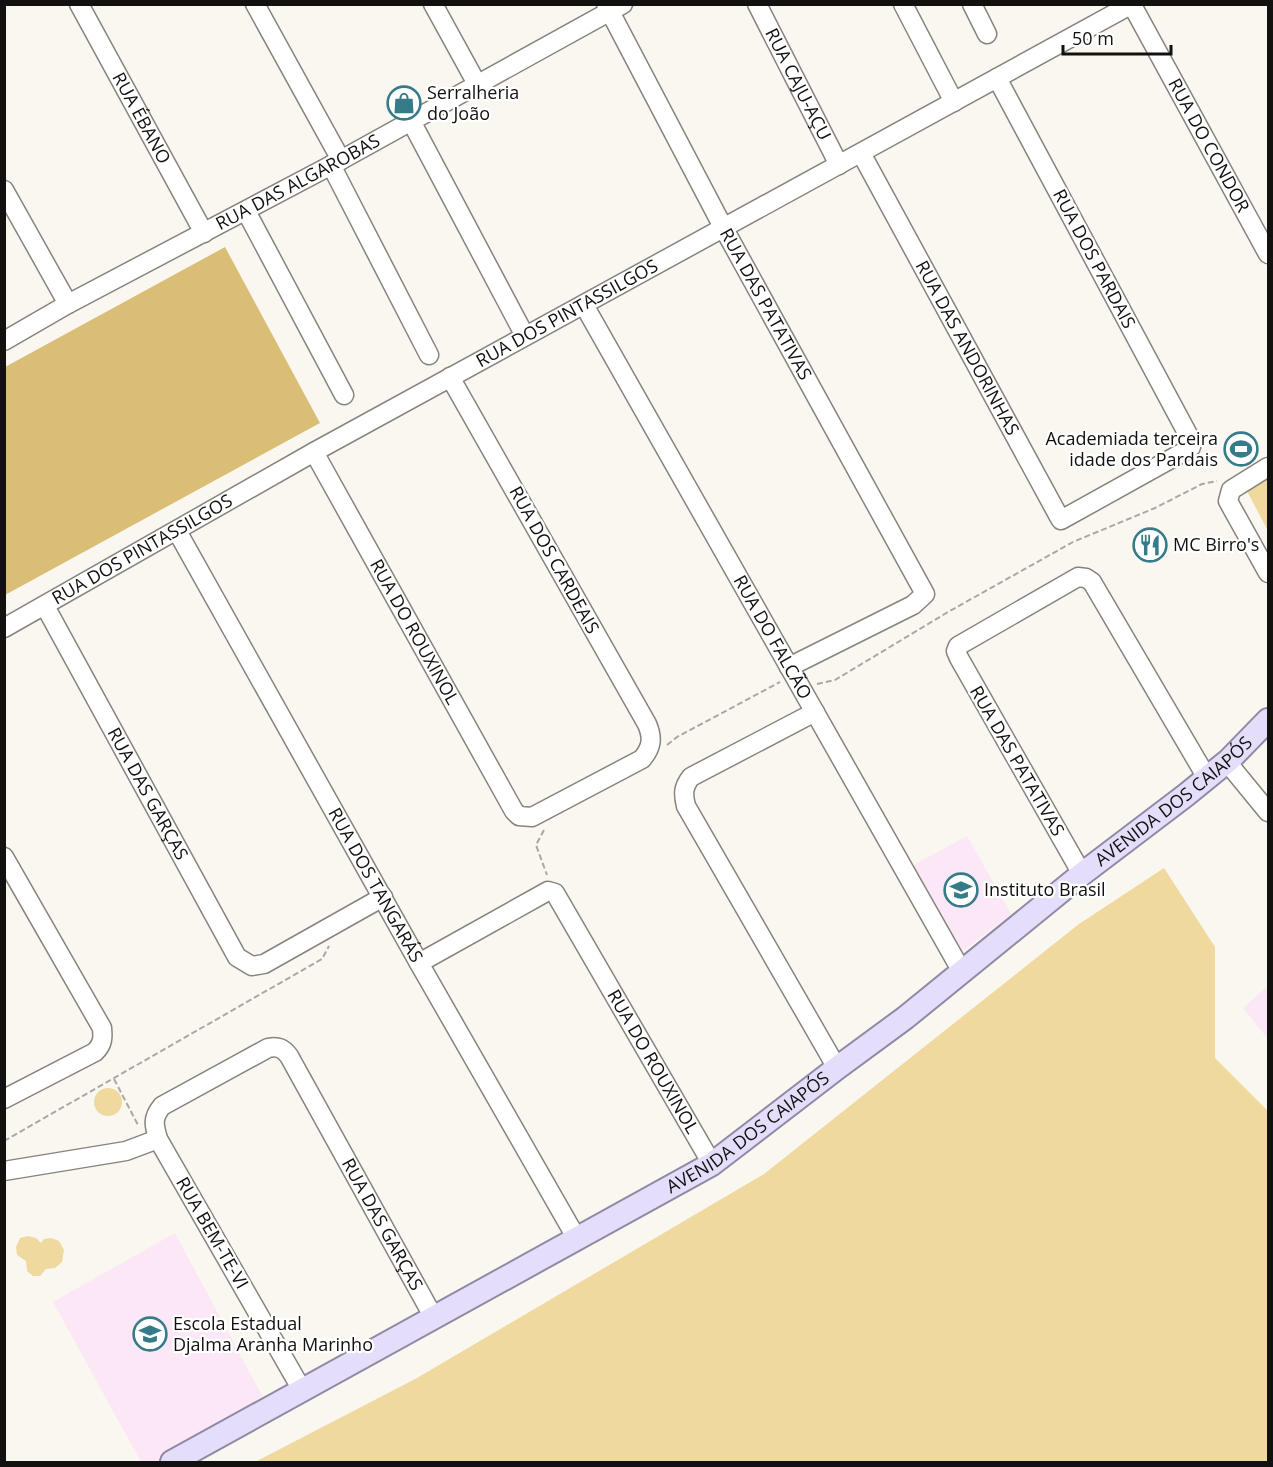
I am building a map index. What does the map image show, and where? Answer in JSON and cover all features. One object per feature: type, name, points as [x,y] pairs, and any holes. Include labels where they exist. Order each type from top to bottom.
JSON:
[{"type":"main road","name":"AVENIDA DOS CAIAPÓS","points":[[172,1462],[712,1164],[905,1018],[961,970],[1082,874],[1208,778],[1269,720]]},
{"type":"street","name":"RUA ÉBANO","points":[[79,4],[204,233]]},
{"type":"street","points":[[255,4],[336,163],[429,355]]},
{"type":"street","points":[[433,4],[477,84]]},
{"type":"street","name":"RUA CAJU-AÇU","points":[[757,4],[839,165]]},
{"type":"street","points":[[903,4],[954,102]]},
{"type":"street","points":[[972,4],[987,34]]},
{"type":"street","name":"RUA DOS PINTASSILGOS","points":[[4,628],[314,452],[1132,5]]},
{"type":"street","name":"RUA DO CONDOR","points":[[1132,5],[1269,254]]},
{"type":"street","name":"RUA DAS ALGAROBAS","points":[[4,341],[68,304],[336,163],[613,7]]},
{"type":"street","name":"RUA DAS PATATIVAS","points":[[613,7],[723,227],[925,594],[913,605],[789,676]]},
{"type":"street","name":"RUA DOS PARDAIS","points":[[997,78],[1192,440],[1187,450],[1084,508]]},
{"type":"street","points":[[411,121],[525,336]]},
{"type":"street","name":"RUA DAS ANDORINHAS","points":[[861,153],[1061,520],[1084,508]]},
{"type":"street","points":[[4,190],[68,304]]},
{"type":"street","points":[[246,211],[344,394]]},
{"type":"street","name":"RUA DO FALCÃO","points":[[584,305],[789,676],[815,712],[961,970]]},
{"type":"street","name":"RUA DOS CARDEAIS","points":[[450,377],[647,724],[658,749]]},
{"type":"street","name":"RUA DO ROUXINOL","points":[[314,452],[514,811],[519,816],[532,817],[658,749]]},
{"type":"street","points":[[1269,467],[1231,490],[1228,497],[1229,506],[1269,573]]},
{"type":"street","name":"RUA DOS TANGARÁS","points":[[177,531],[419,963],[578,1239]]},
{"type":"street","name":"RUA DAS PATATIVAS","points":[[1082,874],[958,658],[956,651],[958,646],[1078,577],[1086,578],[1092,582],[1208,778]]},
{"type":"street","name":"RUA DAS GARÇAS","points":[[45,606],[237,957],[252,966],[264,964],[329,927]]},
{"type":"street","points":[[815,712],[691,777],[683,794],[686,806],[837,1068]]},
{"type":"street","points":[[1227,762],[1269,812]]},
{"type":"street","points":[[4,857],[102,1028],[101,1045],[95,1052],[4,1099]]},
{"type":"street","name":"RUA DO ROUXINOL","points":[[419,963],[548,891],[555,893],[712,1164]]},
{"type":"street","points":[[329,927],[383,897]]},
{"type":"street","name":"RUA DAS GARÇAS","points":[[162,1106],[268,1048],[276,1046],[283,1049],[289,1056],[434,1318]]},
{"type":"street","name":"RUA BEM-TE-VI","points":[[162,1106],[153,1122],[153,1141],[302,1390]]},
{"type":"street","points":[[4,1171],[126,1151],[153,1141]]},
{"type":"path","points":[[658,749],[789,676],[819,684],[835,680],[948,612],[1073,543],[1155,508],[1202,484],[1218,481],[1225,483],[1231,490]]},
{"type":"path","points":[[548,879],[536,845],[543,831],[553,825]]},
{"type":"path","points":[[4,1141],[322,959],[330,943],[329,927]]},
{"type":"path","points":[[114,1079],[153,1141]]},
{"type":"shaded area","points":[[225,247],[320,423],[5,595],[5,367]]},
{"type":"shaded area","points":[[1268,479],[1268,531],[1247,491]]},
{"type":"shaded area","name":"Instituto Brasil","points":[[967,836],[1011,914],[963,951],[910,867]]},
{"type":"shaded area","points":[[1164,868],[1215,947],[1215,1058],[1268,1111],[1268,1462],[255,1462],[417,1378],[764,1174],[1079,924]]},
{"type":"shaded area","points":[[1268,986],[1268,1039],[1243,1008]]},
{"type":"shaded area","points":[[108,1088],[118,1092],[122,1102],[118,1112],[108,1116],[98,1112],[94,1102],[98,1092]]},
{"type":"shaded area","name":"Escola Estadual Djalma Aranha Marinho","points":[[175,1233],[266,1403],[158,1462],[141,1462],[53,1302]]},
{"type":"shaded area","points":[[28,1236],[36,1238],[41,1243],[44,1239],[51,1238],[59,1241],[64,1250],[62,1262],[55,1268],[46,1269],[40,1276],[33,1276],[27,1271],[26,1261],[17,1255],[16,1247],[20,1238]]},
{"type":"place","name":"Serralheria do João","points":[[404,103]]},
{"type":"place","name":"Academiada terceira idade dos Pardais","points":[[1241,449]]},
{"type":"place","name":"MC Birro's","points":[[1150,545]]},
{"type":"place","name":"Instituto Brasil","points":[[961,890]]},
{"type":"place","name":"Escola Estadual Djalma Aranha Marinho","points":[[150,1334]]}]
